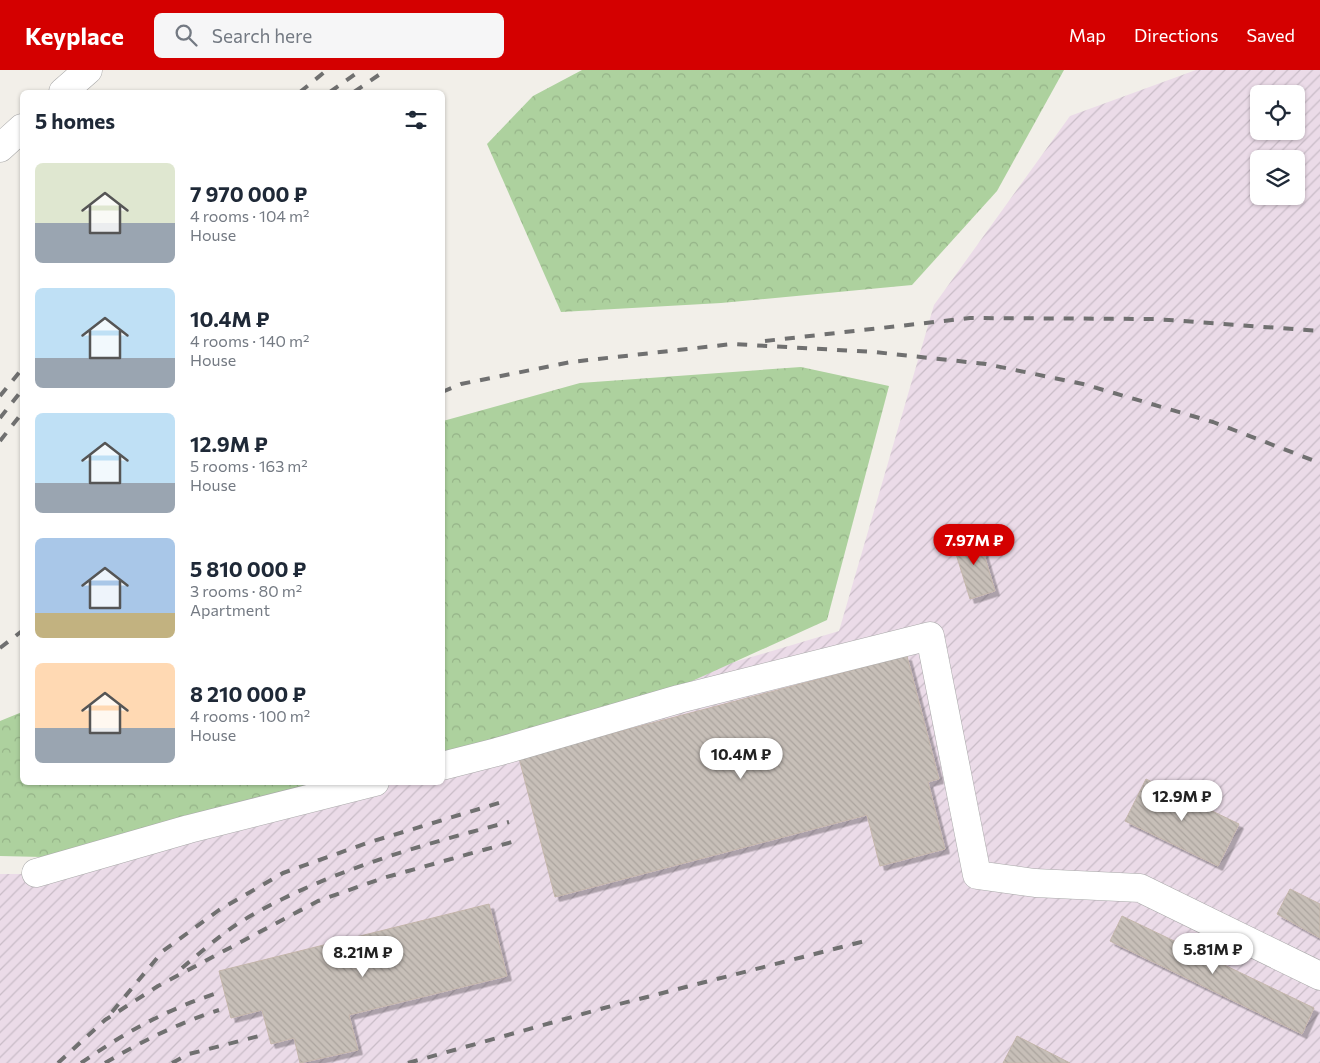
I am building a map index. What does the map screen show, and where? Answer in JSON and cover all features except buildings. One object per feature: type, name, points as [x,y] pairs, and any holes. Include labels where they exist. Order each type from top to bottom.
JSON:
[{"type":"street","points":[[65,90],[88,70]]},
{"type":"street","points":[[0,148],[20,130]]},
{"type":"street","points":[[445,765],[679,699],[930,636],[977,875],[1035,883],[1140,888],[1320,976]]},
{"type":"street","points":[[36,872],[189,829],[363,785]]},
{"type":"shaded area","points":[[1196,70],[1320,70],[1320,1063],[0,1063],[0,874],[23,874],[323,785],[445,785],[445,748],[839,631],[934,305],[1070,116]]},
{"type":"green space","points":[[582,70],[1064,70],[997,191],[912,285],[721,303],[561,312],[487,144],[533,96]]},
{"type":"green space","points":[[801,367],[889,386],[827,620],[648,701],[445,753],[445,420],[580,383]]},
{"type":"green space","points":[[20,713],[20,785],[323,785],[43,857],[0,856],[0,721]]},
{"type":"railway","points":[[302,90],[327,70]]},
{"type":"railway","points":[[333,90],[361,70]]},
{"type":"railway","points":[[357,90],[386,70]]},
{"type":"railway","points":[[765,341],[970,318],[1155,319],[1320,331]]},
{"type":"railway","points":[[445,391],[461,384],[571,362],[732,344],[874,352],[986,364],[1083,384],[1213,422],[1320,463]]},
{"type":"railway","points":[[0,396],[20,371]]},
{"type":"railway","points":[[0,418],[20,393]]},
{"type":"railway","points":[[0,441],[20,416]]},
{"type":"railway","points":[[0,648],[20,633]]},
{"type":"railway","points":[[112,1012],[163,951],[219,910],[283,873],[367,843],[502,802]]},
{"type":"railway","points":[[182,968],[219,937],[242,921],[305,888],[372,862],[509,822]]},
{"type":"railway","points":[[58,1063],[105,1020],[158,986],[318,901],[383,878],[512,842]]},
{"type":"railway","points":[[408,1063],[604,1008],[869,940]]},
{"type":"railway","points":[[81,1063],[145,1024],[178,1008],[214,994]]},
{"type":"railway","points":[[105,1063],[161,1033],[219,1010]]},
{"type":"railway","points":[[172,1063],[189,1054],[259,1036]]}]
